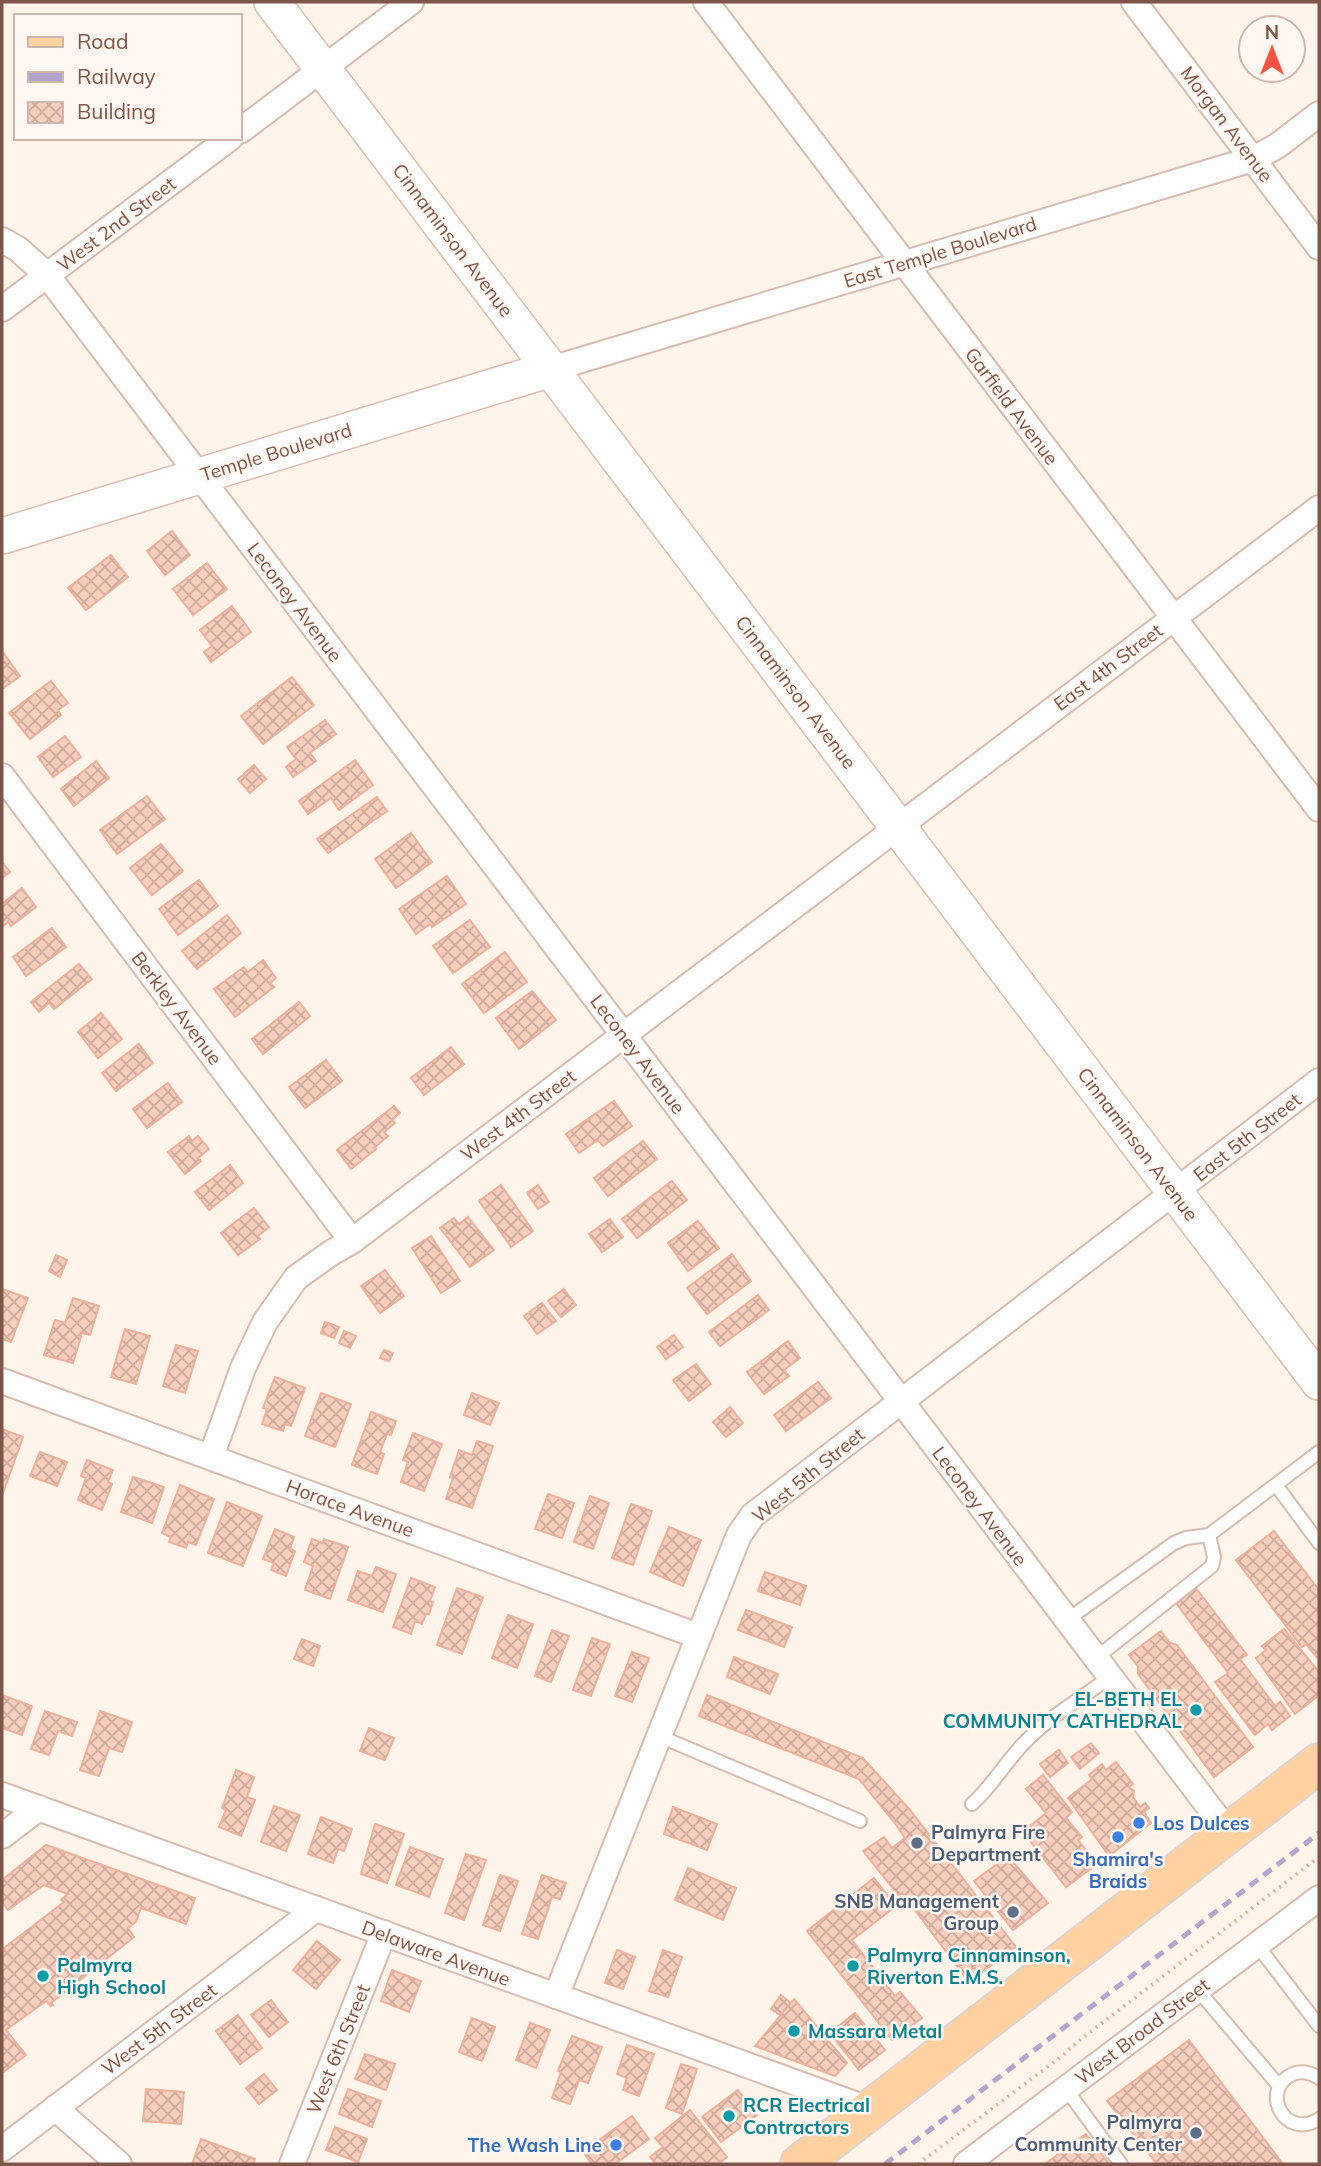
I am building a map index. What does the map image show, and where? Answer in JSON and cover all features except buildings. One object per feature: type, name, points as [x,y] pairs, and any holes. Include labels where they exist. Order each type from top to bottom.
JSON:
[{"type":"main road","points":[[800,2164],[1319,1763]]},
{"type":"street","name":"Cinnaminson Avenue","points":[[272,2],[1319,1382]]},
{"type":"street","points":[[242,129],[411,2]]},
{"type":"street","name":"Garfield Avenue","points":[[706,2],[1319,809]]},
{"type":"street","name":"Morgan Avenue","points":[[1134,2],[1319,247]]},
{"type":"street","name":"East Temple Boulevard","points":[[551,369],[1253,159],[1277,146],[1319,114]]},
{"type":"street","name":"West 2nd Street","points":[[2,309],[227,140]]},
{"type":"street","name":"Leconey Avenue","points":[[2,240],[18,248],[47,275],[1228,1832]]},
{"type":"street","name":"Temple Boulevard","points":[[2,536],[551,369]]},
{"type":"street","name":"East 4th Street","points":[[897,826],[1319,508]]},
{"type":"street","name":"Berkley Avenue","points":[[4,785],[352,1241]]},
{"type":"street","name":"West 4th Street","points":[[211,1457],[243,1368],[265,1322],[296,1278],[352,1241],[897,826]]},
{"type":"street","name":"East 5th Street","points":[[1175,1193],[1319,1081]]},
{"type":"street","name":"West 5th Street","points":[[556,1996],[739,1535],[753,1515],[1175,1193]]},
{"type":"street","name":"Horace Avenue","points":[[2,1381],[698,1636]]},
{"type":"street","name":"Delaware Avenue","points":[[2,1795],[871,2110]]},
{"type":"street","points":[[2,1836],[39,1808]]},
{"type":"street","name":"West Broad Street","points":[[966,2164],[1319,1898]]},
{"type":"street","name":"West 5th Street","points":[[2,2149],[316,1909]]},
{"type":"street","name":"West 6th Street","points":[[292,2164],[384,1934]]},
{"type":"street","points":[[55,2108],[118,2164]]},
{"type":"lane","points":[[1067,1620],[1174,1543],[1186,1538],[1209,1535],[1319,1452]]},
{"type":"lane","points":[[1276,1485],[1319,1543]]},
{"type":"lane","points":[[1096,1658],[1212,1566],[1214,1557],[1209,1535]]},
{"type":"lane","points":[[972,1804],[1001,1773],[1017,1750],[1037,1731],[1110,1677]]},
{"type":"lane","points":[[659,1736],[860,1821]]},
{"type":"lane","points":[[1257,1945],[1319,2026]]},
{"type":"lane","points":[[1198,1989],[1279,2087]]},
{"type":"lane","points":[[1318,2075],[1300,2072],[1284,2079],[1279,2087],[1277,2103],[1285,2118],[1301,2124],[1310,2124],[1319,2119]]},
{"type":"lane","points":[[1066,2089],[1121,2164]]},
{"type":"path","points":[[918,2164],[1319,1857]]},
{"type":"railway","points":[[885,2164],[1319,1833]]},
{"type":"place","name":"EL-BETH EL COMMUNITY CATHEDRAL","points":[[1196,1710]]},
{"type":"place","name":"Los Dulces","points":[[1139,1823]]},
{"type":"place","name":"Shamira's Braids","points":[[1118,1837]]},
{"type":"place","name":"Palmyra Fire Department","points":[[917,1843]]},
{"type":"place","name":"SNB Management Group","points":[[1013,1912]]},
{"type":"place","name":"Palmyra Cinnaminson, Riverton E.M.S.","points":[[853,1966]]},
{"type":"place","name":"Palmyra High School","points":[[43,1976]]},
{"type":"place","name":"Massara Metal","points":[[794,2031]]},
{"type":"place","name":"RCR Electrical Contractors","points":[[729,2116]]},
{"type":"place","name":"Palmyra Community Center","points":[[1196,2133]]},
{"type":"place","name":"The Wash Line","points":[[616,2145]]}]
